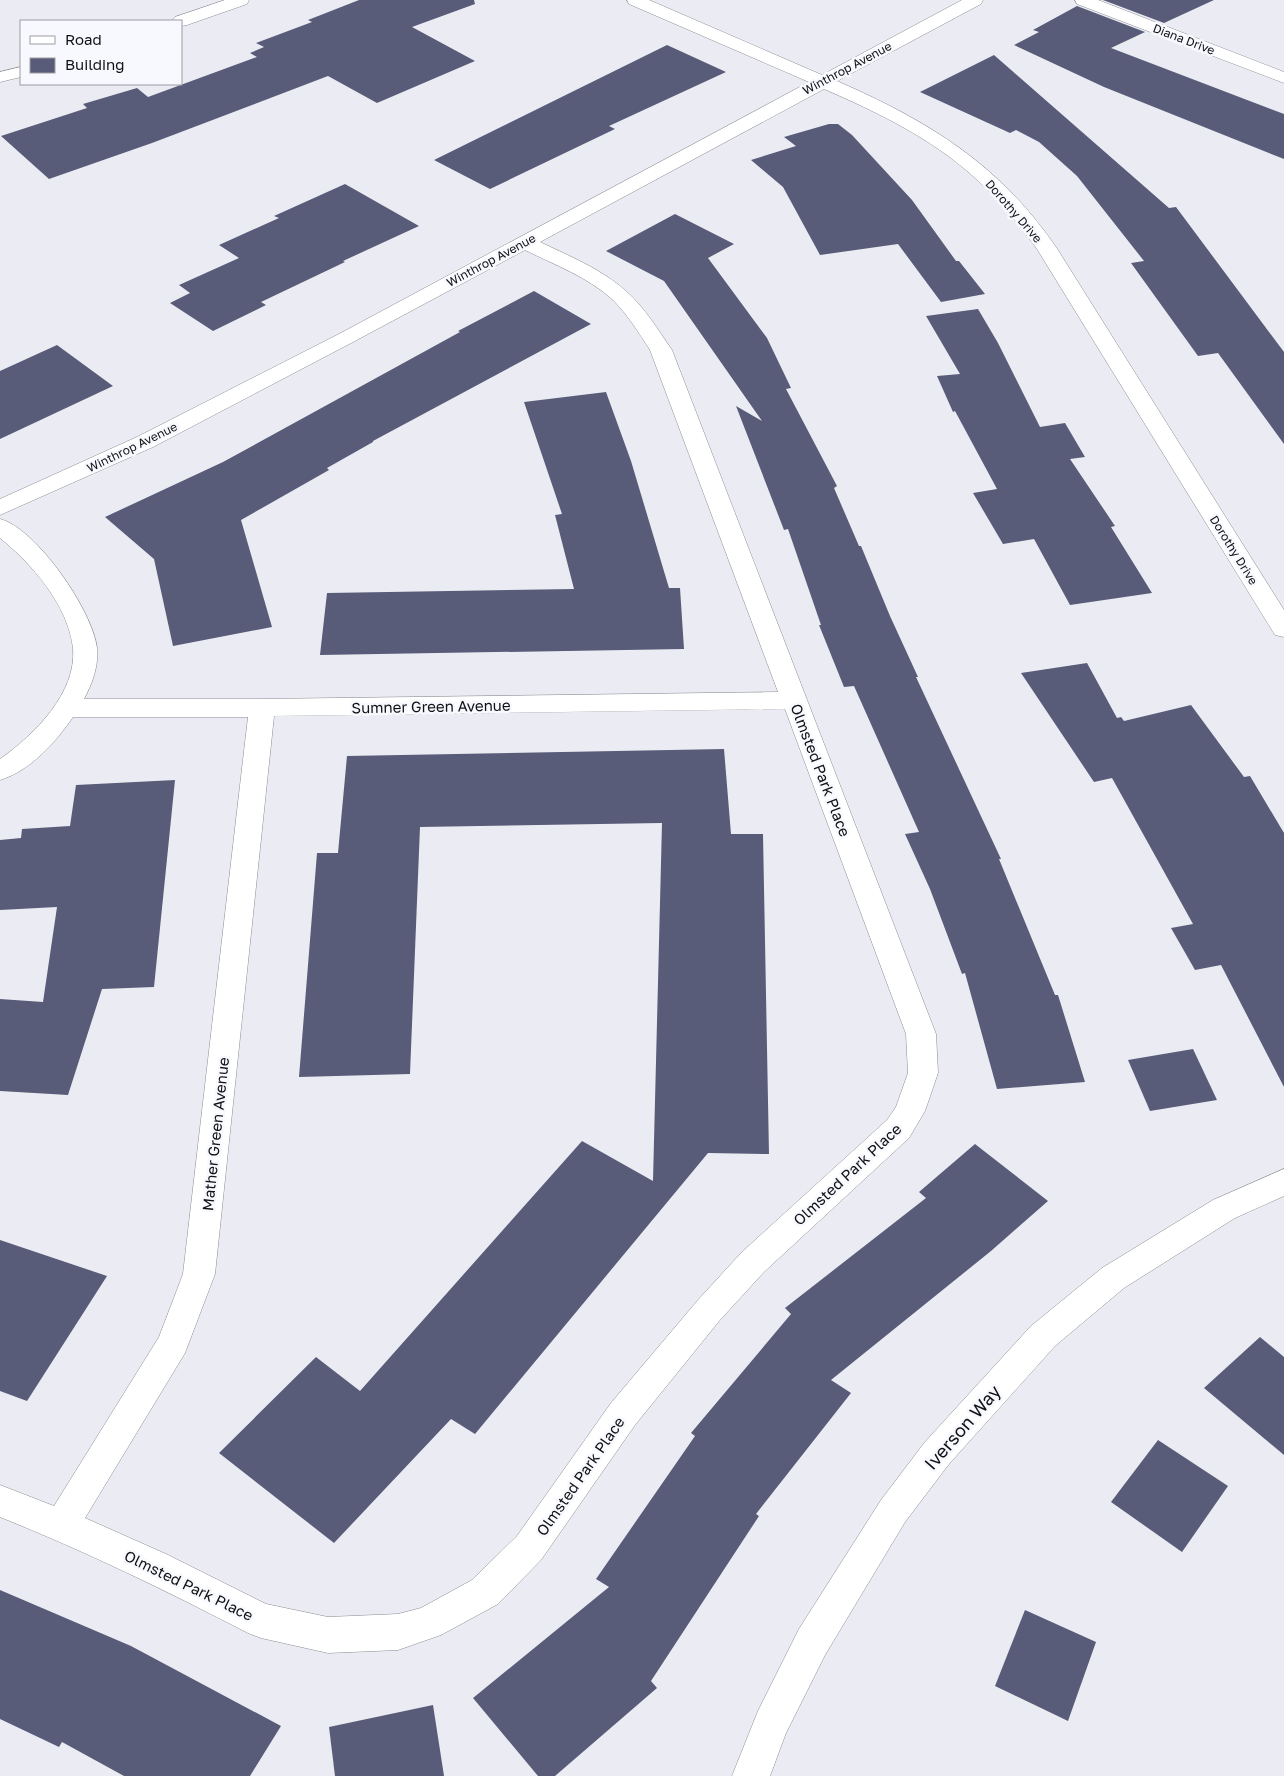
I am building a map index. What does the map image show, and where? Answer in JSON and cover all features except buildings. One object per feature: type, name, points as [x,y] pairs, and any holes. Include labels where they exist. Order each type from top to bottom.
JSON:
[{"type":"street","points":[[182,21],[241,0]]},
{"type":"street","name":"Dorothy Drive","points":[[635,0],[880,107],[931,136],[984,176],[1029,224],[1046,247],[1284,628]]},
{"type":"street","name":"Winthrop Avenue","points":[[0,508],[145,442],[525,242],[975,0]]},
{"type":"street","name":"Diana Drive","points":[[1083,0],[1284,78]]},
{"type":"street","points":[[0,77],[20,72]]},
{"type":"street","name":"Olmsted Park Place","points":[[0,1502],[62,1525],[153,1566],[261,1621],[328,1636],[398,1632],[428,1622],[485,1592],[529,1548],[622,1414],[708,1310],[753,1262],[898,1128],[910,1111],[923,1073],[920,1034],[661,350],[640,317],[618,294],[588,275],[525,242]]},
{"type":"street","points":[[0,526],[14,536],[48,572],[79,621],[85,649],[81,679],[67,708],[41,740],[0,771]]},
{"type":"street","name":"Sumner Green Avenue","points":[[67,708],[262,708],[795,700]]},
{"type":"street","name":"Mather Green Avenue","points":[[62,1525],[173,1343],[199,1274],[262,708]]},
{"type":"street","name":"Iverson Way","points":[[752,1776],[771,1724],[812,1642],[893,1511],[937,1453],[1043,1336],[1113,1278],[1224,1209],[1284,1182]]}]
